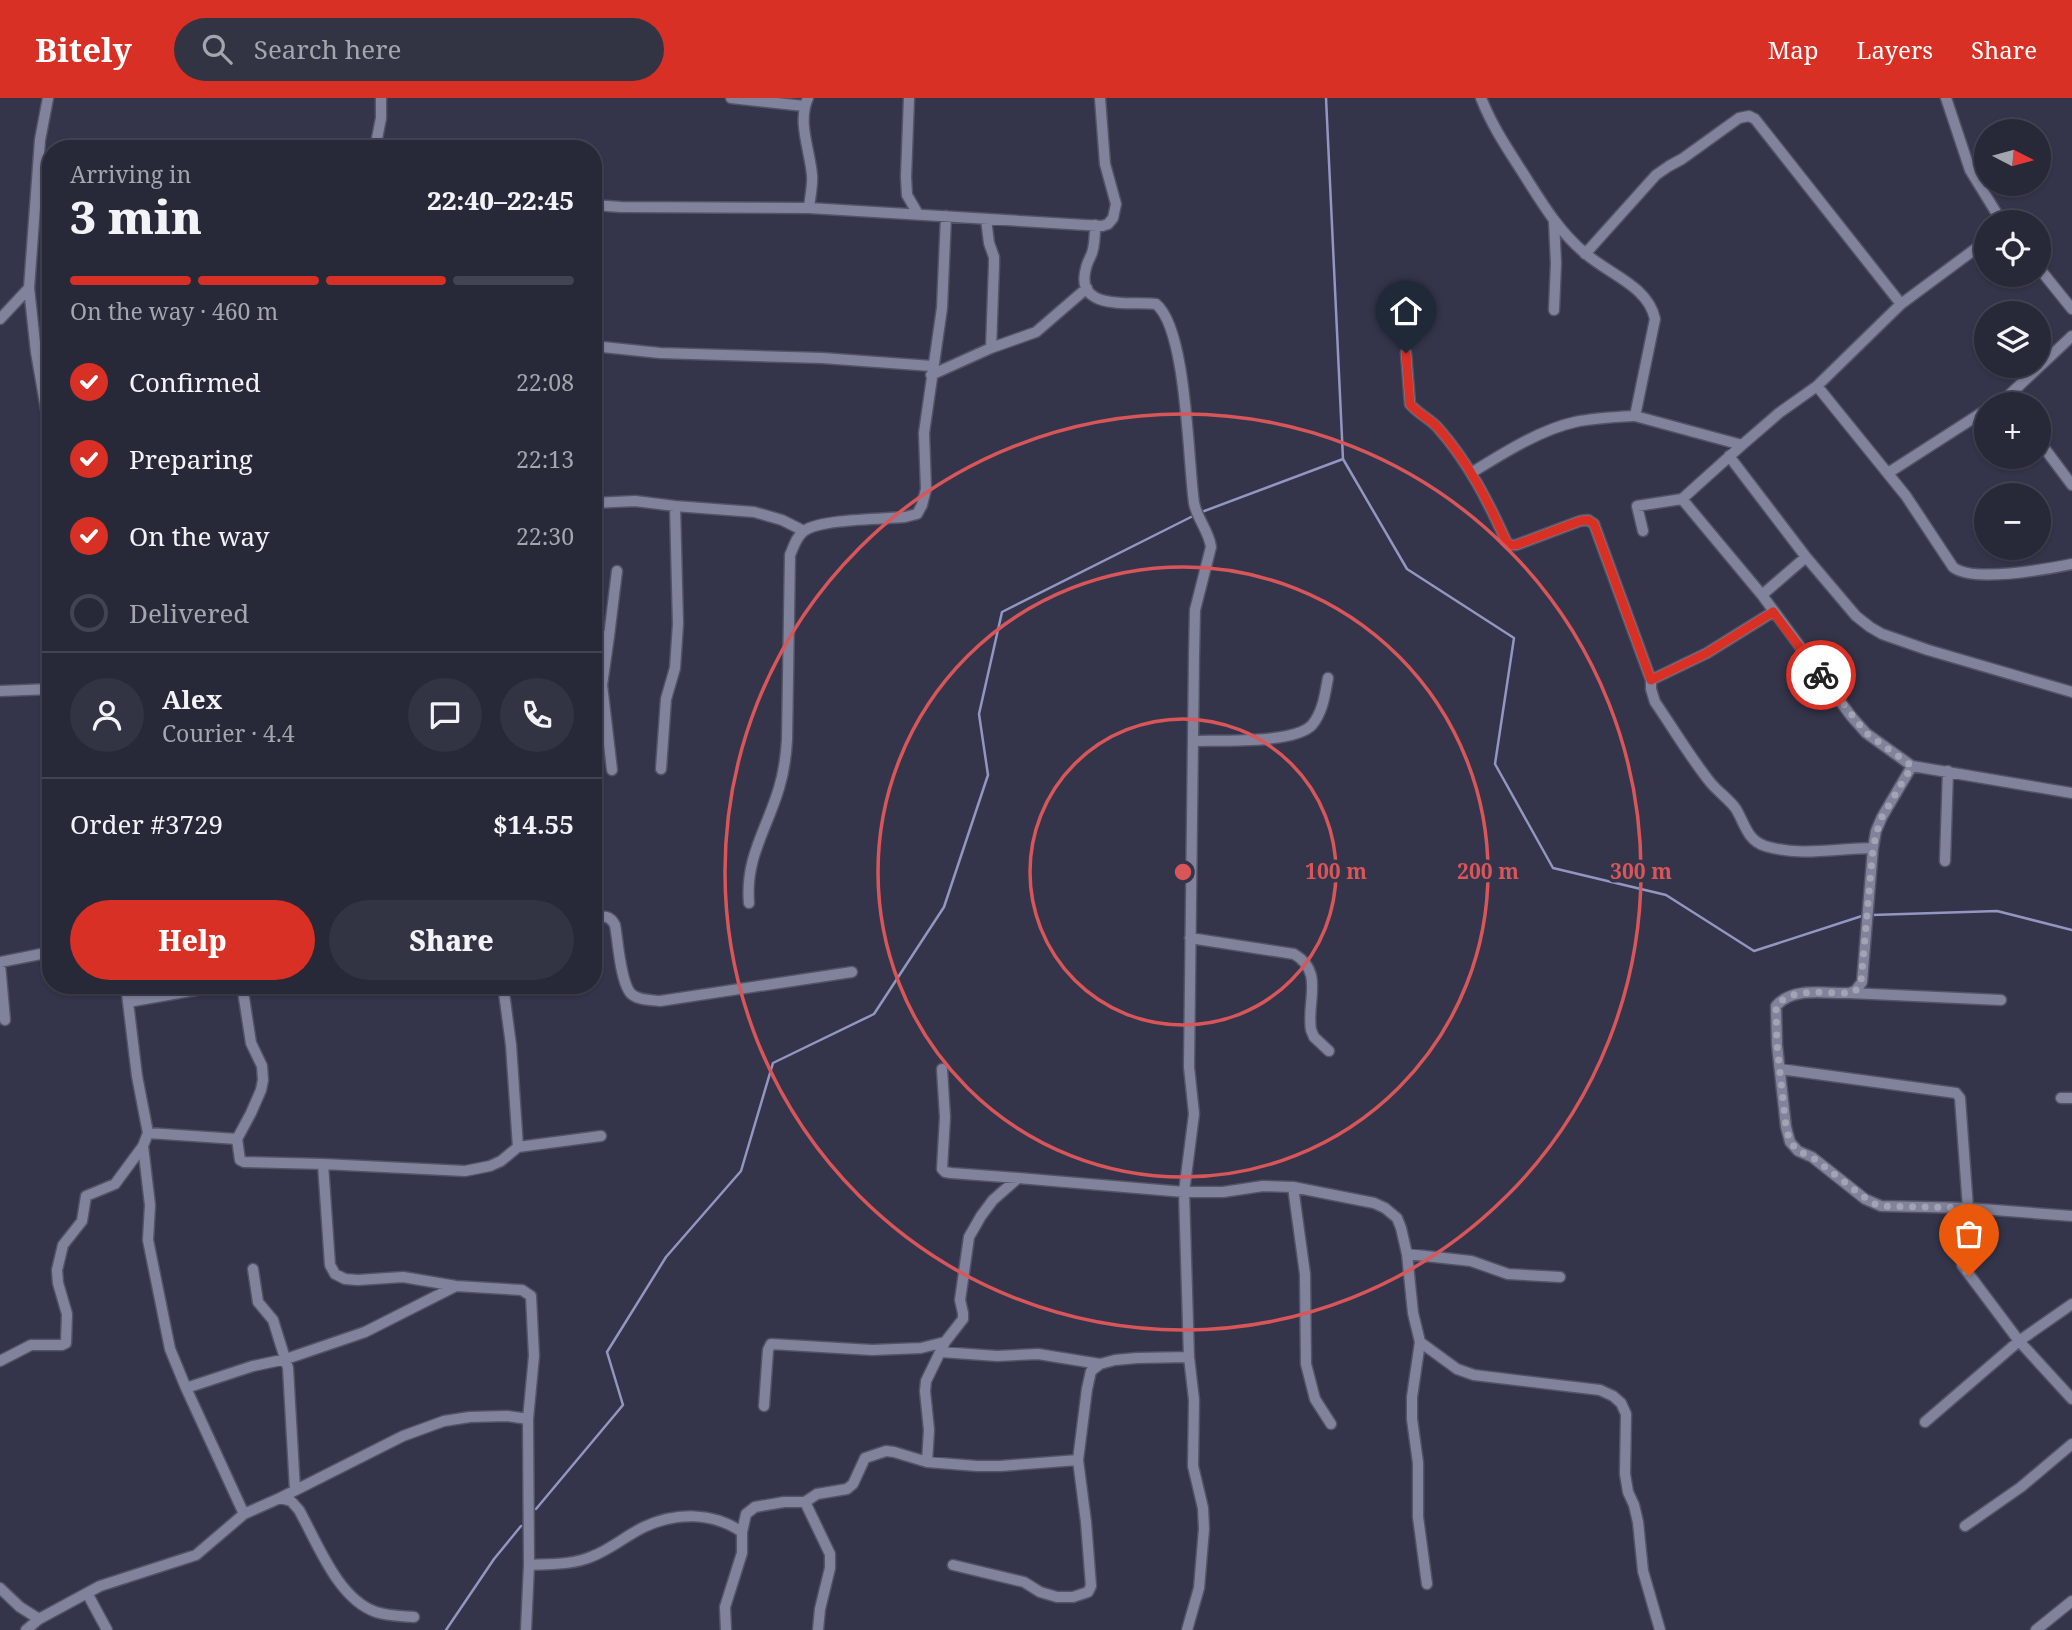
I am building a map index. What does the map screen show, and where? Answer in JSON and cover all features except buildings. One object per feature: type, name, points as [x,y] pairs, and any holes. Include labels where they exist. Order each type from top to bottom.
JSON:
[{"type":"street","points":[[42,386],[30,288],[40,140],[48,98]]},
{"type":"street","points":[[377,140],[382,98]]},
{"type":"street","points":[[731,98],[806,102],[806,134],[813,179],[809,208]]},
{"type":"street","points":[[909,98],[906,186],[911,204],[918,214]]},
{"type":"street","points":[[602,206],[809,208],[1108,224],[1113,218],[1116,204],[1105,164],[1100,98]]},
{"type":"street","points":[[1481,98],[1491,122],[1554,222],[1585,254],[1638,290],[1653,309],[1655,319],[1635,416]]},
{"type":"street","points":[[1946,98],[1970,170],[1995,210]]},
{"type":"street","points":[[1585,254],[1656,175],[1739,118],[1749,116],[1755,119],[1901,304]]},
{"type":"street","points":[[38,185],[42,185]]},
{"type":"street","points":[[750,903],[748,891],[751,861],[779,789],[785,764],[790,555],[795,541],[804,531],[817,525],[905,517],[917,514],[922,505],[926,489],[924,433],[942,308],[946,216]]},
{"type":"street","points":[[986,219],[995,265],[991,348]]},
{"type":"street","points":[[1554,222],[1554,310]]},
{"type":"street","points":[[1095,225],[1093,250],[1084,274],[1091,294],[1102,301],[1151,303],[1159,306],[1175,342],[1190,444],[1194,503],[1198,520],[1210,539],[1211,547],[1195,610],[1189,1075],[1194,1114],[1184,1192],[1189,1357],[1194,1400],[1194,1466],[1203,1508],[1204,1529],[1199,1588],[1187,1630]]},
{"type":"street","points":[[1643,531],[1637,506],[1682,499],[1779,413],[1817,386],[1901,304],[1974,250]]},
{"type":"street","points":[[2051,283],[2072,309]]},
{"type":"street","points":[[0,319],[30,288]]},
{"type":"street","points":[[602,347],[660,353],[822,358],[931,371],[1036,332],[1087,288]]},
{"type":"street","points":[[2014,392],[2072,336]]},
{"type":"street","points":[[1406,353],[1410,404],[1438,428],[1471,473],[1510,545],[1580,521],[1588,520],[1594,524],[1651,680],[1655,702],[1710,782],[1737,810],[1744,827],[1754,840],[1768,846],[1796,851],[1873,848]]},
{"type":"street","points":[[1817,386],[1906,496],[1959,573],[1975,575],[2038,571],[2072,564]]},
{"type":"street","points":[[1471,473],[1525,442],[1575,422],[1635,416],[1742,444]]},
{"type":"street","points":[[1888,473],[1974,418]]},
{"type":"street","points":[[1728,456],[1856,617],[1882,634],[1928,650],[2072,692]]},
{"type":"street","points":[[2051,457],[2072,485]]},
{"type":"street","points":[[1682,499],[1762,595],[1866,733],[1912,766],[2072,793]]},
{"type":"street","points":[[602,503],[635,501],[754,512],[769,515],[804,531]]},
{"type":"street","points":[[661,769],[666,699],[675,668],[678,624],[675,506]]},
{"type":"street","points":[[1762,595],[1806,557]]},
{"type":"street","points":[[612,769],[602,685],[617,571]]},
{"type":"street","points":[[1651,680],[1707,653],[1773,612]]},
{"type":"street","points":[[602,636],[609,636]]},
{"type":"street","points":[[1193,741],[1284,737],[1304,731],[1312,725],[1322,708],[1328,678]]},
{"type":"street","points":[[0,691],[42,689]]},
{"type":"street","points":[[1850,993],[1856,990],[1861,982],[1873,848],[1877,831],[1882,817],[1912,766]]},
{"type":"street","points":[[1945,861],[1948,771]]},
{"type":"street","points":[[602,916],[612,920],[615,925],[628,989],[634,995],[649,1000],[660,1001],[852,972]]},
{"type":"street","points":[[1190,938],[1294,954],[1301,958],[1312,978],[1311,1030],[1314,1037],[1329,1051]]},
{"type":"street","points":[[5,1020],[0,963],[42,954]]},
{"type":"street","points":[[2001,1000],[1806,992],[1783,999],[1776,1006],[1776,1018],[1786,1127],[1790,1142],[1798,1151],[1812,1157],[1872,1203],[1881,1206],[1968,1208],[2072,1216]]},
{"type":"street","points":[[0,1361],[31,1345],[66,1343],[68,1314],[57,1277],[63,1245],[82,1221],[86,1196],[115,1184],[143,1146],[148,1133],[136,1076],[128,994]]},
{"type":"street","points":[[128,1002],[173,994]]},
{"type":"street","points":[[243,994],[251,1043],[262,1066],[261,1090],[237,1139],[238,1156],[244,1162],[465,1171],[490,1166],[518,1147],[601,1136]]},
{"type":"street","points":[[504,994],[512,1045],[518,1147]]},
{"type":"street","points":[[942,1069],[945,1117],[942,1169],[945,1172],[1184,1192],[1223,1192],[1264,1186],[1293,1187],[1374,1203],[1396,1218],[1407,1254],[1413,1313],[1420,1342],[1412,1397],[1412,1419],[1418,1463],[1418,1517],[1427,1584]]},
{"type":"street","points":[[1780,1069],[1956,1093],[1960,1098],[1968,1208],[1977,1222],[1978,1232],[1964,1252],[1962,1265],[2019,1341],[2072,1399]]},
{"type":"street","points":[[148,1133],[237,1139]]},
{"type":"street","points":[[143,1146],[150,1205],[148,1240],[170,1349],[244,1514]]},
{"type":"street","points":[[323,1164],[330,1265],[335,1274],[345,1279],[403,1277],[456,1286],[522,1290],[531,1296],[534,1356],[528,1419],[529,1565],[526,1630]]},
{"type":"street","points":[[927,1462],[929,1430],[926,1381],[943,1347],[963,1319],[960,1300],[969,1237],[993,1200],[1018,1178]]},
{"type":"street","points":[[1293,1187],[1305,1274],[1306,1364],[1315,1399],[1331,1424]]},
{"type":"street","points":[[1407,1254],[1471,1261],[1508,1274],[1560,1277]]},
{"type":"street","points":[[253,1269],[258,1302],[273,1320],[290,1380],[295,1490]]},
{"type":"street","points":[[186,1388],[253,1366],[286,1359],[365,1332],[456,1286]]},
{"type":"street","points":[[1925,1422],[2019,1341],[2072,1304]]},
{"type":"street","points":[[1420,1342],[1457,1370],[1474,1375],[1600,1390],[1621,1403],[1628,1429],[1625,1474],[1628,1492],[1638,1522],[1643,1571],[1660,1630]]},
{"type":"street","points":[[764,1406],[768,1350],[771,1344],[872,1350],[943,1347],[997,1356],[1038,1354],[1100,1364],[1137,1358],[1189,1357]]},
{"type":"street","points":[[954,1565],[1024,1582],[1040,1592],[1057,1597],[1073,1597],[1088,1592],[1091,1578],[1078,1460],[1091,1371],[1100,1364]]},
{"type":"street","points":[[26,1630],[39,1619],[100,1586],[196,1555],[244,1514],[402,1436],[444,1421],[470,1417],[507,1416],[528,1419]]},
{"type":"street","points":[[1965,1526],[2021,1487],[2072,1444]]},
{"type":"street","points":[[726,1630],[725,1607],[742,1553],[742,1532],[746,1514],[755,1507],[804,1502],[817,1494],[851,1487],[863,1461],[886,1451],[927,1462],[956,1465],[1000,1466],[1078,1460]]},
{"type":"street","points":[[280,1498],[291,1501],[299,1510],[341,1585],[352,1598],[377,1613],[414,1617]]},
{"type":"street","points":[[804,1502],[830,1553],[830,1568],[818,1630]]},
{"type":"street","points":[[529,1565],[569,1563],[591,1557],[643,1527],[680,1517],[706,1517],[726,1521],[742,1532]]},
{"type":"street","points":[[0,1588],[20,1607],[39,1619]]},
{"type":"street","points":[[86,1593],[107,1630]]},
{"type":"street","points":[[2036,1630],[2072,1601]]},
{"type":"waterway","points":[[1326,98],[1343,459],[1407,569],[1514,638],[1495,764],[1553,868],[1666,895],[1754,951],[1865,915]]},
{"type":"waterway","points":[[1199,513],[1343,459]]},
{"type":"waterway","points":[[536,1509],[623,1405],[607,1352],[666,1257],[741,1171],[773,1063],[874,1014],[944,907],[988,775],[979,714],[1002,612],[1193,516]]},
{"type":"waterway","points":[[1872,915],[1997,911],[2072,930]]},
{"type":"waterway","points":[[446,1630],[494,1559],[521,1526]]},
{"type":"way so far","points":[[1821,675],[1866,733],[1912,766],[1882,817],[1877,831],[1873,848],[1861,982],[1856,990],[1850,993],[1806,992],[1783,999],[1776,1006],[1777,1045],[1786,1127],[1790,1142],[1798,1151],[1812,1157],[1872,1203],[1881,1206],[1968,1208],[1978,1228],[1975,1239],[1962,1258],[1962,1265],[1969,1276]]},
{"type":"route","points":[[1406,353],[1410,404],[1438,428],[1452,445],[1480,485],[1510,545],[1580,521],[1588,520],[1594,524],[1651,680],[1707,653],[1773,612],[1821,675]]}]
